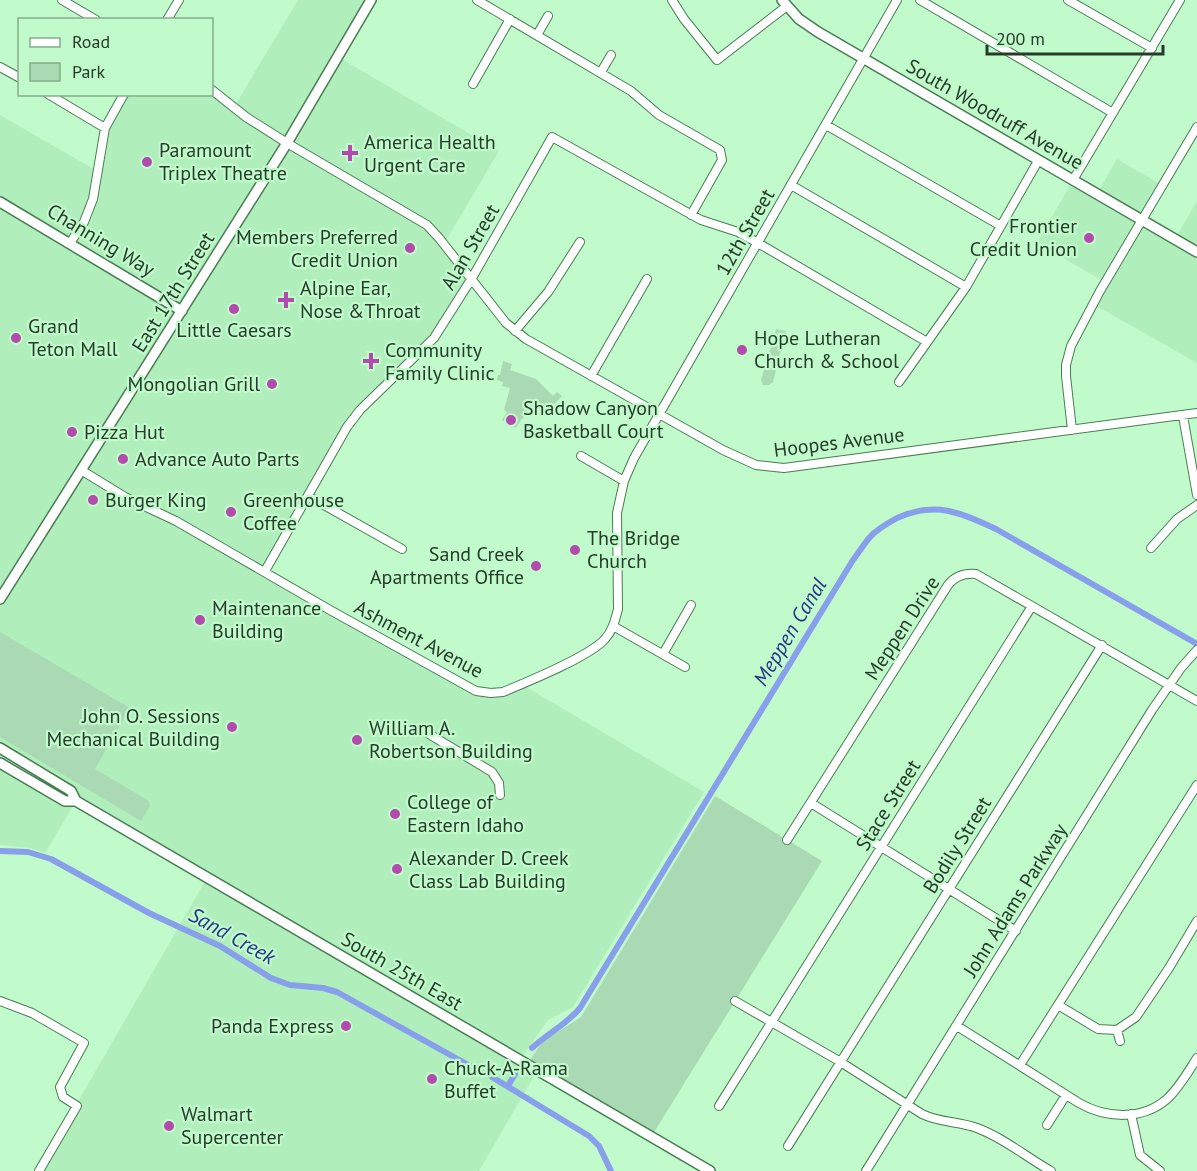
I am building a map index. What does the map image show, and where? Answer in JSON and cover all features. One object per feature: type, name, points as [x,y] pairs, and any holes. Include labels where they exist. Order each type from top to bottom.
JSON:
[{"type":"main road","name":"East 17th Street","points":[[0,599],[183,311],[287,143],[371,0]]},
{"type":"main road","name":"South Woodruff Avenue","points":[[784,3],[808,26],[1197,252]]},
{"type":"main road","name":"Channing Way","points":[[0,202],[183,311]]},
{"type":"main road","name":"South 25th East","points":[[0,748],[71,791],[76,801]]},
{"type":"main road","name":"South 25th East","points":[[0,763],[65,801],[76,801],[710,1171]]},
{"type":"street","points":[[62,0],[93,18]]},
{"type":"street","points":[[168,18],[179,0]]},
{"type":"street","points":[[477,0],[601,72],[637,95],[659,115],[720,150],[722,160],[691,215],[713,225],[738,232],[927,342]]},
{"type":"street","points":[[672,0],[684,19],[717,60],[784,3]]},
{"type":"street","name":"12th Street","points":[[624,481],[634,458],[897,0]]},
{"type":"street","points":[[920,0],[1113,113]]},
{"type":"street","points":[[1068,0],[1152,48]]},
{"type":"street","points":[[1073,180],[1180,0]]},
{"type":"street","points":[[537,35],[548,16]]},
{"type":"street","points":[[472,84],[510,20]]},
{"type":"street","points":[[601,72],[611,55]]},
{"type":"street","points":[[0,67],[18,77]]},
{"type":"street","name":"Hoopes Avenue","points":[[213,91],[246,117],[287,143],[427,225],[514,331],[659,415],[740,459],[756,465],[784,468],[1197,413]]},
{"type":"street","points":[[51,96],[105,128]]},
{"type":"street","points":[[70,243],[84,222],[93,199],[105,128],[123,96]]},
{"type":"street","points":[[826,125],[1001,226]]},
{"type":"street","points":[[1072,430],[1066,376],[1066,365],[1071,346],[1141,220],[1197,127]]},
{"type":"street","name":"Alan Street","points":[[265,571],[353,418],[434,338],[552,137],[691,215]]},
{"type":"street","points":[[899,382],[966,287],[1038,161]]},
{"type":"street","points":[[791,185],[966,287]]},
{"type":"street","points":[[514,331],[548,292],[580,242]]},
{"type":"street","points":[[591,376],[647,279]]},
{"type":"street","points":[[1183,416],[1197,495]]},
{"type":"street","points":[[580,456],[624,481],[617,513],[618,609],[614,626],[685,667]]},
{"type":"street","name":"Ashment Avenue","points":[[81,470],[125,497],[176,521],[476,691],[502,692],[521,684],[597,646],[614,626]]},
{"type":"street","points":[[308,496],[402,549]]},
{"type":"street","points":[[1151,548],[1177,519],[1197,505]]},
{"type":"street","name":"Meppen Drive","points":[[787,840],[953,579],[969,573],[976,574],[1197,701]]},
{"type":"street","points":[[663,654],[691,605]]},
{"type":"street","name":"Stace Street","points":[[719,1106],[1032,606]]},
{"type":"street","name":"Bodily Street","points":[[788,1146],[839,1061],[1102,645]]},
{"type":"street","name":"John Adams Parkway","points":[[869,1170],[1170,684],[1197,650]]},
{"type":"street","points":[[429,734],[492,772],[499,783],[500,795]]},
{"type":"street","points":[[1020,1065],[1196,788]]},
{"type":"street","points":[[811,803],[1016,931]]},
{"type":"street","points":[[1058,1005],[1098,1029],[1117,1030],[1136,1017],[1197,921]]},
{"type":"street","points":[[0,1001],[32,1013],[84,1042],[60,1087],[63,1097],[76,1106],[39,1171]]},
{"type":"street","points":[[735,1001],[839,1061],[930,1118],[965,1124],[989,1133],[1051,1171]]},
{"type":"street","points":[[957,1026],[1066,1095],[1093,1111],[1101,1113],[1131,1114],[1151,1108],[1167,1099],[1187,1075],[1197,1058]]},
{"type":"street","points":[[1117,1030],[1120,1041]]},
{"type":"street","points":[[1047,1125],[1066,1095]]},
{"type":"street","points":[[1131,1114],[1140,1155],[1160,1171]]},
{"type":"shaded area","points":[[298,0],[371,0],[338,57],[499,151],[444,244],[472,278],[434,338],[360,410],[265,572],[466,687],[491,693],[521,684],[704,792],[573,1007],[548,1020],[522,1057],[537,1071],[479,1171],[38,1171],[207,878],[76,801],[45,853],[31,848],[0,845],[0,115],[97,171],[101,139],[123,96],[213,96],[213,91],[234,107]]},
{"type":"shaded area","points":[[1117,159],[1162,185],[1141,220],[1175,239],[1197,201],[1197,363],[1093,304],[1105,282],[1037,243],[1073,180],[1097,194]]},
{"type":"green space","points":[[776,329],[786,331],[773,382],[763,385],[761,380]]},
{"type":"green space","points":[[503,361],[512,364],[510,370],[536,379],[553,396],[557,392],[562,396],[550,409],[547,406],[543,410],[537,405],[516,428],[502,420],[507,412],[504,410],[510,388],[502,386],[503,382],[497,380]]},
{"type":"green space","points":[[0,632],[130,708],[95,769],[149,801],[150,806],[141,821],[0,737]]},
{"type":"green space","points":[[715,796],[822,861],[651,1137],[527,1065],[542,1042],[581,1017]]},
{"type":"waterway","name":"Meppen Canal","points":[[532,1048],[580,1008],[853,560],[870,537],[886,524],[923,510],[947,511],[971,518],[996,529],[1197,644]]},
{"type":"waterway","name":"Sand Creek","points":[[0,851],[28,852],[51,859],[149,913],[220,946],[271,978],[290,985],[323,988],[337,992],[479,1071]]},
{"type":"waterway","points":[[508,1086],[515,1074]]},
{"type":"waterway","name":"Sand Creek","points":[[492,1077],[589,1136],[599,1146],[611,1171]]},
{"type":"place","name":"America Health Urgent Care","points":[[350,153]]},
{"type":"place","name":"Paramount Triplex Theatre","points":[[147,162]]},
{"type":"place","name":"Frontier Credit Union","points":[[1089,238]]},
{"type":"place","name":"Members Preferred Credit Union","points":[[410,248]]},
{"type":"place","name":"Alpine Ear, Nose &Throat","points":[[286,300]]},
{"type":"place","name":"Little Caesars","points":[[234,309]]},
{"type":"place","name":"Grand Teton Mall","points":[[16,338]]},
{"type":"place","name":"Hope Lutheran Church & School","points":[[742,350]]},
{"type":"place","name":"Community Family Clinic","points":[[371,361]]},
{"type":"place","name":"Mongolian Grill","points":[[272,384]]},
{"type":"place","name":"Shadow Canyon Basketball Court","points":[[511,420]]},
{"type":"place","name":"Pizza Hut","points":[[72,432]]},
{"type":"place","name":"Advance Auto Parts","points":[[123,459]]},
{"type":"place","name":"Burger King","points":[[93,500]]},
{"type":"place","name":"Greenhouse Coffee","points":[[231,512]]},
{"type":"place","name":"The Bridge Church","points":[[575,550]]},
{"type":"place","name":"Sand Creek Apartments Office","points":[[536,566]]},
{"type":"place","name":"Maintenance Building","points":[[200,620]]},
{"type":"place","name":"John O. Sessions Mechanical Building","points":[[232,727]]},
{"type":"place","name":"William A. Robertson Building","points":[[357,740]]},
{"type":"place","name":"College of Eastern Idaho","points":[[395,814]]},
{"type":"place","name":"Alexander D. Creek Class Lab Building","points":[[397,869]]},
{"type":"place","name":"Panda Express","points":[[346,1026]]},
{"type":"place","name":"Chuck-A-Rama Buffet","points":[[432,1079]]},
{"type":"place","name":"Walmart Supercenter","points":[[169,1126]]}]
